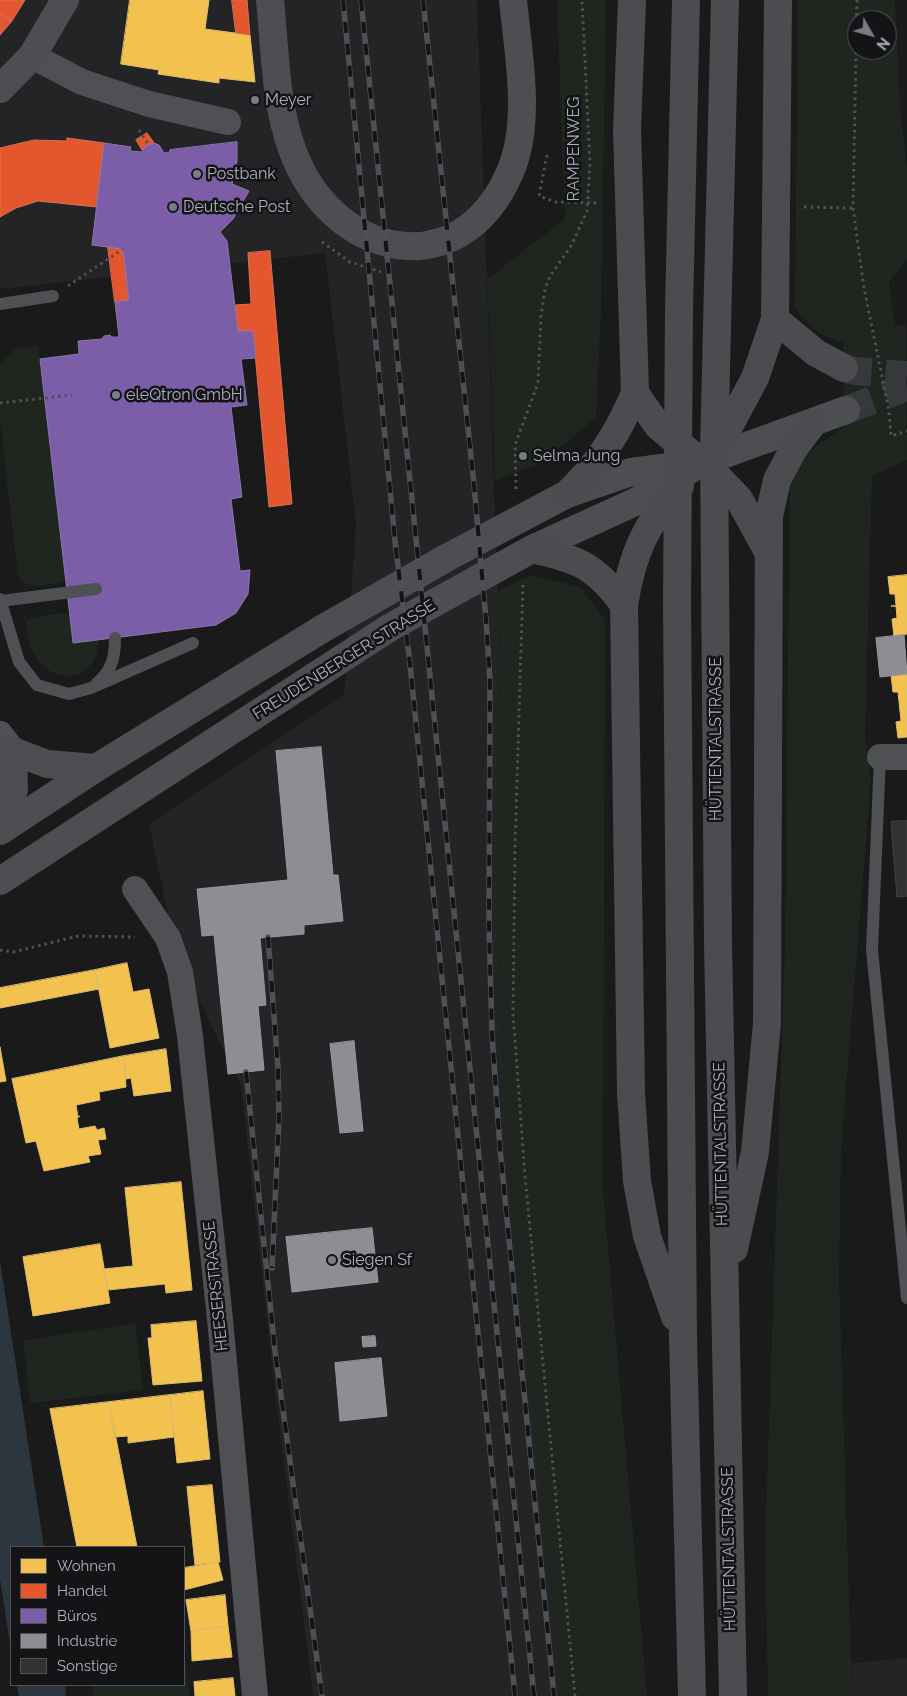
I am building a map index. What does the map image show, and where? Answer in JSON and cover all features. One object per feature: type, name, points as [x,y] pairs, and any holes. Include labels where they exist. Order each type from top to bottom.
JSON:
[{"type":"highway","points":[[567,494],[590,472],[620,428],[635,393],[627,130],[632,0]]},
{"type":"highway","points":[[686,0],[678,310],[677,603],[683,1337],[692,1696]]},
{"type":"highway","name":"HÜTTENTALSTRASSE","points":[[725,0],[714,451],[724,1294],[733,1696]]},
{"type":"highway","points":[[683,1337],[646,1236],[637,1181],[631,1093],[624,605],[630,568],[645,533],[668,499],[724,436],[742,405],[766,352],[775,319],[778,0]]},
{"type":"highway","points":[[775,319],[816,353],[844,368]]},
{"type":"highway","points":[[635,393],[658,426],[739,499],[768,551]]},
{"type":"highway","points":[[724,1294],[755,1152],[766,1032],[769,841],[769,516],[777,480],[793,450],[813,423]]},
{"type":"highway","points":[[532,549],[566,556],[590,568],[609,584],[624,605]]},
{"type":"main road","points":[[0,89],[32,56],[65,0]]},
{"type":"main road","points":[[270,0],[284,120],[292,150],[307,180],[323,202],[340,220],[363,236],[383,244],[408,247],[444,240],[463,230],[482,214],[505,184],[519,146],[522,120],[513,0]]},
{"type":"main road","name":"FREUDENBERGER STRASSE","points":[[0,881],[389,628],[532,549],[636,502],[700,463],[846,410]]},
{"type":"main road","name":"FREUDENBERGER STRASSE","points":[[0,831],[96,768],[322,629],[448,557],[567,494],[631,472],[700,463]]},
{"type":"main road","points":[[6,742],[47,764],[96,768]]},
{"type":"main road","points":[[0,831],[14,790],[6,742]]},
{"type":"street","points":[[32,56],[82,82],[149,104],[228,122]]},
{"type":"street","points":[[880,757],[907,757]]},
{"type":"street","name":"HEESERSTRASSE","points":[[135,889],[168,938],[180,972],[190,1036],[220,1319],[255,1696]]},
{"type":"lane","points":[[0,304],[54,296]]},
{"type":"lane","points":[[96,589],[0,600],[19,662],[37,685],[69,694],[91,688],[193,642]]},
{"type":"lane","points":[[91,688],[111,666],[115,653],[115,638]]},
{"type":"lane","points":[[880,757],[872,950],[907,1298]]},
{"type":"path","name":"RAMPENWEG","points":[[515,462],[516,445],[538,383],[541,314],[545,290],[550,276],[571,246],[587,210],[590,163],[582,0]]},
{"type":"path","points":[[857,0],[853,208],[864,288],[888,411],[891,436],[907,431]]},
{"type":"path","points":[[54,296],[123,249]]},
{"type":"path","points":[[0,402],[72,395]]},
{"type":"path","points":[[524,601],[515,845],[513,1013],[524,1176],[575,1696]]},
{"type":"path","points":[[0,950],[13,952],[78,936],[168,938]]},
{"type":"shaded area","points":[[0,0],[477,0],[500,656],[496,891],[509,1171],[562,1696],[313,1696],[276,1400],[241,1085],[176,953],[149,824],[344,695],[356,524],[325,253],[0,289]]},
{"type":"shaded area","points":[[557,0],[606,0],[601,309],[596,418],[539,464],[495,480],[487,279],[565,219]]},
{"type":"shaded area","points":[[798,0],[895,0],[895,10],[847,10],[847,60],[897,60],[897,42],[900,104],[907,170],[907,259],[889,282],[895,327],[906,324],[907,460],[872,476],[865,736],[871,778],[841,1151],[839,1279],[852,1696],[768,1696],[765,1545],[785,947],[790,466],[844,426],[843,343],[816,330],[795,308]]},
{"type":"shaded area","points":[[38,346],[65,576],[62,582],[38,586],[27,584],[18,576],[0,422],[0,364],[15,349]]},
{"type":"shaded area","points":[[531,575],[580,587],[605,619],[603,1190],[647,1696],[562,1696],[509,1171],[496,891],[500,656],[498,591]]},
{"type":"shaded area","points":[[67,613],[70,618],[73,643],[98,640],[96,655],[90,666],[80,673],[68,676],[56,674],[45,667],[35,656],[29,640],[26,621],[33,617]]},
{"type":"shaded area","points":[[0,1261],[44,1546],[10,1546],[10,1644],[0,1579]]},
{"type":"shaded area","points":[[135,1323],[143,1390],[30,1403],[23,1341]]},
{"type":"shaded area","points":[[185,1658],[190,1696],[93,1696],[92,1686],[185,1686]]},
{"type":"shaded area","points":[[907,1658],[907,1696],[852,1696],[852,1663]]},
{"type":"shaded area","points":[[17,1686],[65,1686],[66,1696],[19,1696]]},
{"type":"building: Wohnen","points":[[130,0],[209,0],[205,29],[250,35],[255,82],[219,78],[219,83],[158,74],[159,70],[121,64]]},
{"type":"building: Wohnen","points":[[907,575],[907,634],[894,636],[892,619],[897,618],[895,594],[890,594],[888,577]]},
{"type":"building: Wohnen","points":[[907,674],[907,737],[898,738],[896,722],[901,721],[898,692],[893,692],[891,675]]},
{"type":"building: Wohnen","points":[[127,963],[133,992],[149,989],[159,1038],[110,1048],[95,970]]},
{"type":"building: Wohnen","points":[[95,970],[99,989],[0,1008],[0,988]]},
{"type":"building: Wohnen","points":[[0,1047],[6,1081],[0,1082]]},
{"type":"building: Wohnen","points":[[166,1049],[171,1091],[134,1096],[131,1078],[126,1079],[124,1056]]},
{"type":"building: Wohnen","points":[[124,1056],[126,1087],[99,1092],[100,1100],[76,1105],[78,1117],[80,1116],[77,1118],[79,1129],[95,1126],[97,1130],[104,1128],[106,1139],[98,1140],[101,1154],[88,1156],[90,1162],[44,1171],[36,1141],[26,1143],[12,1079]]},
{"type":"building: Wohnen","points":[[181,1182],[192,1290],[166,1293],[165,1284],[108,1290],[104,1269],[133,1266],[125,1188]]},
{"type":"building: Wohnen","points":[[100,1244],[110,1303],[33,1316],[23,1257]]},
{"type":"building: Wohnen","points":[[196,1321],[202,1381],[153,1385],[148,1338],[152,1338],[151,1325]]},
{"type":"building: Wohnen","points":[[203,1391],[210,1459],[177,1463],[170,1395]]},
{"type":"building: Wohnen","points":[[170,1395],[174,1437],[128,1443],[128,1436],[115,1437],[109,1402]]},
{"type":"building: Wohnen","points":[[109,1402],[137,1546],[77,1546],[50,1409]]},
{"type":"building: Wohnen","points":[[212,1485],[220,1562],[195,1565],[187,1487]]},
{"type":"building: Wohnen","points":[[218,1562],[223,1580],[185,1590],[185,1568]]},
{"type":"building: Wohnen","points":[[225,1595],[228,1626],[191,1631],[186,1600]]},
{"type":"building: Wohnen","points":[[228,1626],[232,1657],[192,1661],[191,1631]]},
{"type":"building: Wohnen","points":[[233,1678],[235,1696],[195,1696],[194,1682]]},
{"type":"building: Handel","points":[[0,0],[25,0],[12,21],[0,14]]},
{"type":"building: Handel","points":[[232,0],[247,0],[250,35],[236,33]]},
{"type":"building: Handel","points":[[0,14],[12,21],[0,35]]},
{"type":"building: Handel","points":[[147,133],[154,143],[142,150],[136,140]]},
{"type":"building: Handel","points":[[67,138],[104,143],[97,207],[38,201],[16,208],[0,217],[0,148],[34,140],[67,141]]},
{"type":"building: Handel","points":[[108,247],[123,249],[129,300],[115,302]]},
{"type":"building: Handel","points":[[270,251],[292,504],[269,507],[253,331],[238,331],[235,305],[251,304],[248,253]]},
{"type":"building: Büros","points":[[237,142],[237,161],[232,184],[249,191],[233,219],[220,232],[227,241],[238,331],[253,331],[256,358],[241,359],[247,405],[231,407],[242,497],[231,499],[240,571],[250,570],[248,594],[236,613],[216,625],[73,643],[40,359],[79,354],[78,341],[102,339],[104,336],[110,335],[112,337],[119,337],[115,302],[129,300],[123,249],[92,245],[104,143],[131,147],[130,151],[142,152],[146,146],[154,143],[159,145],[164,153],[170,152],[170,150]]},
{"type":"building: Industrie","points":[[904,635],[907,674],[880,677],[876,638]]},
{"type":"building: Industrie","points":[[321,747],[333,875],[338,875],[343,921],[304,925],[304,934],[260,938],[266,1005],[258,1006],[264,1070],[228,1074],[214,935],[202,936],[197,889],[288,880],[276,751]]},
{"type":"building: Industrie","points":[[354,1041],[363,1131],[340,1133],[330,1044]]},
{"type":"building: Industrie","name":"Siegen Sf","points":[[372,1228],[378,1282],[292,1292],[286,1237]]},
{"type":"building: Industrie","points":[[375,1336],[376,1346],[363,1347],[362,1337]]},
{"type":"building: Industrie","points":[[381,1358],[387,1416],[340,1421],[335,1363]]},
{"type":"building: Sonstige","points":[[907,821],[907,896],[897,897],[891,822]]},
{"type":"tunnel","points":[[844,368],[855,371],[907,375]]},
{"type":"tunnel","points":[[846,410],[907,387]]},
{"type":"railway","points":[[343,0],[395,541],[410,664],[515,1696]]},
{"type":"railway","points":[[361,0],[534,1696]]},
{"type":"railway","points":[[423,0],[474,485],[486,620],[490,681],[489,927],[492,1034],[500,1148],[554,1696]]},
{"type":"railway","points":[[268,937],[278,1069],[279,1117],[272,1268]]},
{"type":"railway","points":[[246,1072],[275,1351],[322,1696]]},
{"type":"place","name":"Meyer","points":[[255,100]]},
{"type":"place","name":"Postbank","points":[[197,174]]},
{"type":"place","name":"Deutsche Post","points":[[173,207]]},
{"type":"place","name":"eleQtron GmbH","points":[[116,395]]},
{"type":"place","name":"Selma Jung","points":[[523,456]]},
{"type":"place","name":"Siegen Sf","points":[[332,1260]]}]
